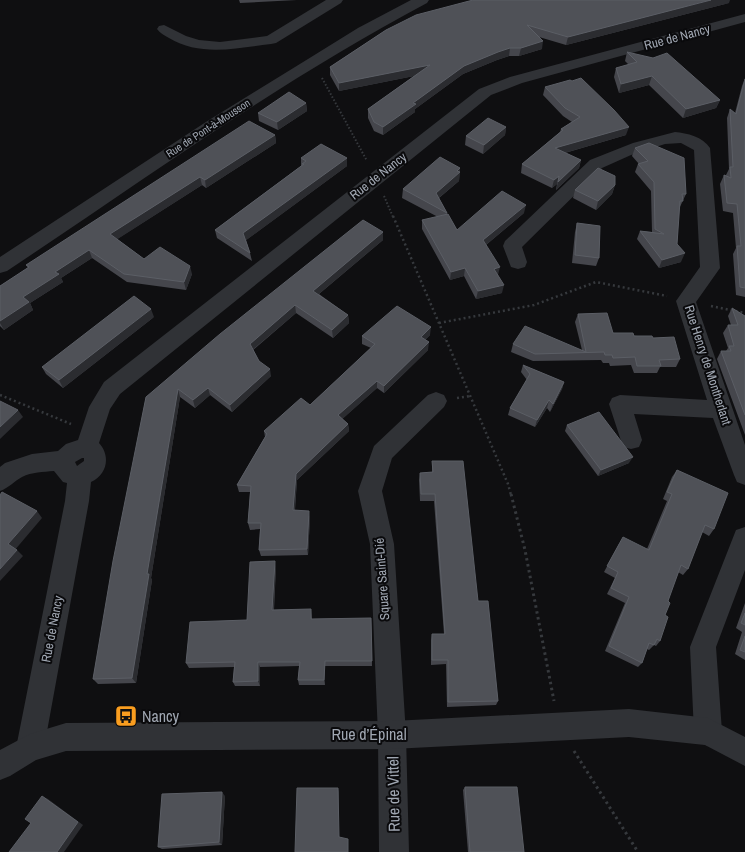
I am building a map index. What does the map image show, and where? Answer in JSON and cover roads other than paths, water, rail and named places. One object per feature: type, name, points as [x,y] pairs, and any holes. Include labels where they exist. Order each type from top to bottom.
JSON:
[{"type":"street","points":[[164,29],[181,39],[198,44],[220,46],[266,41],[283,34],[336,0]]},
{"type":"street","name":"Rue de Pont-à-Mousson","points":[[0,266],[201,132],[363,31],[422,0]]},
{"type":"street","name":"Rue de Nancy","points":[[72,468],[89,472],[95,464],[96,456],[94,452],[86,448],[100,407],[112,388],[485,92],[516,80],[745,18]]},
{"type":"street","name":"Rue Henry de Montherlant","points":[[518,262],[512,246],[596,164],[608,157],[656,142],[682,138],[702,148],[710,268],[686,301],[721,410],[745,475]]},
{"type":"street","name":"Square Saint-Dié","points":[[392,735],[382,544],[370,491],[382,453],[436,401]]},
{"type":"street","points":[[631,440],[620,404],[721,410]]},
{"type":"street","points":[[0,481],[13,470],[32,464],[72,468]]},
{"type":"street","name":"Rue de Nancy","points":[[30,748],[77,501],[79,485],[72,468]]},
{"type":"street","points":[[745,538],[702,647],[708,732],[745,752]]},
{"type":"street","name":"Rue d’Épinal","points":[[30,748],[66,737],[392,735],[628,723],[708,732]]},
{"type":"street","name":"Rue de Vittel","points":[[392,735],[394,852]]},
{"type":"street","points":[[0,766],[30,748]]},
{"type":"place","name":"Nancy","points":[[126,716]]}]
